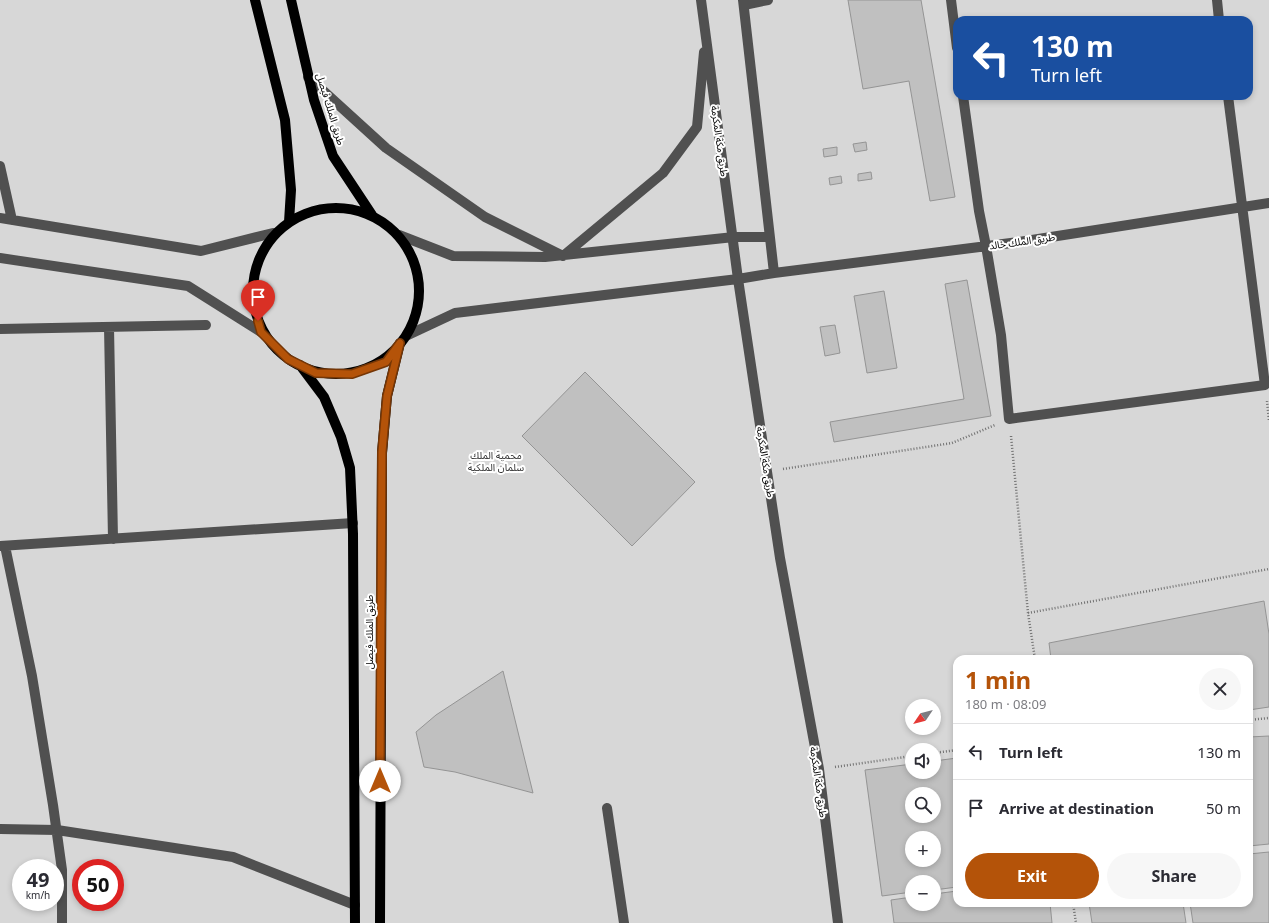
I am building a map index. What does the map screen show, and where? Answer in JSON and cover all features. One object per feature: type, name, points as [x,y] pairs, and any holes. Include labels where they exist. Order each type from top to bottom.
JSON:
[{"type":"main road","points":[[254,0],[285,120],[291,190],[289,222]]},
{"type":"main road","name":"طريق الملك فيصل","points":[[291,0],[314,100],[333,156],[372,215]]},
{"type":"main road","points":[[338,207],[372,215],[399,236],[416,269],[419,301],[408,335],[386,362],[352,374],[316,373],[288,359],[261,332],[251,299],[256,264],[273,234],[303,212],[338,207]]},
{"type":"main road","name":"طريق الملك فيصل","points":[[380,923],[382,452],[387,396],[400,343]]},
{"type":"main road","name":"طريق الملك فيصل","points":[[300,365],[324,397],[341,437],[350,468],[353,523],[355,923]]},
{"type":"street","name":"طريق مكة المكرمة","points":[[701,0],[734,237],[738,279],[780,558],[819,770],[838,923]]},
{"type":"street","points":[[768,0],[744,2],[774,273]]},
{"type":"street","points":[[951,0],[953,16]]},
{"type":"street","points":[[1216,0],[1218,16]]},
{"type":"street","points":[[563,256],[663,173],[697,127],[706,34]]},
{"type":"street","points":[[308,77],[386,148],[485,217],[563,256]]},
{"type":"street","points":[[964,100],[978,211],[986,246],[1001,335],[1009,419],[1265,385],[1228,100]]},
{"type":"street","points":[[0,166],[12,220]]},
{"type":"street","name":"طريق الملك خالد","points":[[408,335],[456,313],[738,279],[986,246],[1269,203]]},
{"type":"street","points":[[0,218],[201,251],[273,234]]},
{"type":"street","points":[[399,236],[453,256],[546,257],[734,237],[769,237]]},
{"type":"street","points":[[0,258],[188,286],[261,332]]},
{"type":"street","points":[[0,329],[206,325]]},
{"type":"street","points":[[109,327],[113,539]]},
{"type":"street","points":[[62,923],[62,870],[57,830],[32,676],[2,546],[353,523]]},
{"type":"street","points":[[607,808],[624,923]]},
{"type":"street","points":[[0,829],[57,830],[233,857],[355,905]]},
{"type":"path","points":[[767,471],[952,443],[1009,419],[1028,613],[1034,655]]},
{"type":"path","points":[[1028,613],[1269,569]]},
{"type":"path","points":[[1253,720],[1269,718]]},
{"type":"path","points":[[941,752],[953,751]]},
{"type":"path","points":[[819,770],[905,757]]},
{"type":"path","points":[[1074,907],[1076,923]]},
{"type":"green space","name":"محمية الملك سلمان الملكية","points":[[0,0],[1269,0],[1269,923],[0,923]]},
{"type":"building","points":[[848,0],[921,0],[955,197],[930,201],[909,81],[863,89]]},
{"type":"building","points":[[866,142],[867,150],[855,152],[853,144]]},
{"type":"building","points":[[837,147],[837,155],[824,157],[823,149]]},
{"type":"building","points":[[871,172],[872,179],[858,181],[858,174]]},
{"type":"building","points":[[841,176],[842,183],[830,185],[829,178]]},
{"type":"building","points":[[967,280],[991,416],[834,442],[830,422],[964,399],[945,284]]},
{"type":"building","points":[[884,291],[897,368],[867,373],[854,296]]},
{"type":"building","points":[[835,325],[840,353],[825,356],[820,327]]},
{"type":"building","points":[[585,372],[695,482],[632,546],[522,436]]},
{"type":"building","points":[[1264,601],[1269,634],[1269,707],[1253,709],[1253,655],[1050,655],[1049,643]]},
{"type":"building","points":[[503,671],[533,793],[455,772],[424,767],[416,732],[436,715]]},
{"type":"building","points":[[1269,736],[1269,844],[1253,846],[1253,737]]},
{"type":"building","points":[[953,759],[953,888],[941,889],[941,875],[905,875],[905,893],[882,896],[865,770],[905,765],[905,779],[941,779],[941,760]]},
{"type":"building","points":[[1269,852],[1269,923],[1193,923],[1191,907],[1253,907],[1253,854]]},
{"type":"building","points":[[953,892],[953,907],[1050,907],[1052,923],[894,923],[891,900],[905,898],[905,911],[941,911],[941,893]]},
{"type":"building","points":[[1090,907],[1184,907],[1186,923],[1092,923]]},
{"type":"route","points":[[258,321],[261,332],[288,359],[316,373],[352,374],[386,362],[400,343],[387,396],[382,452],[380,781]]}]
